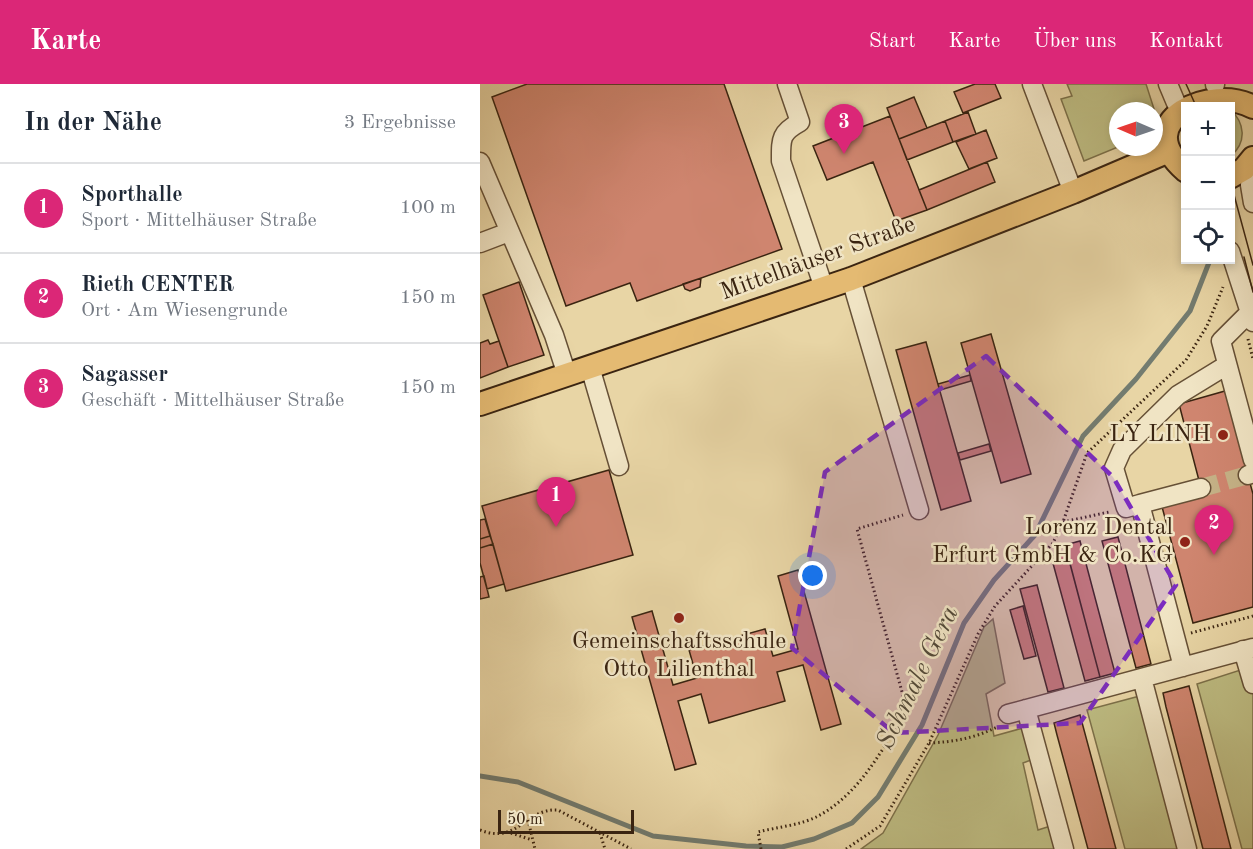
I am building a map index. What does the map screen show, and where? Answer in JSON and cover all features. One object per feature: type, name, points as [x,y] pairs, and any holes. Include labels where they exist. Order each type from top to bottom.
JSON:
[{"type":"main road","points":[[1181,166],[1169,151],[1166,126],[1172,93],[1215,84],[1239,93],[1253,107]]},
{"type":"main road","name":"Mittelhäuser Straße","points":[[480,404],[851,279],[1073,192],[1169,151]]},
{"type":"main road","points":[[1245,188],[1244,169],[1253,158]]},
{"type":"street","points":[[787,84],[800,122],[786,129],[782,141],[781,160],[824,288]]},
{"type":"street","points":[[1032,84],[1073,192]]},
{"type":"street","points":[[480,162],[554,335],[567,375]]},
{"type":"street","points":[[1245,188],[1253,164]]},
{"type":"street","points":[[480,243],[509,232]]},
{"type":"street","points":[[1235,264],[1252,317],[1221,341],[1251,469]]},
{"type":"street","points":[[851,279],[919,510]]},
{"type":"street","points":[[1183,667],[1133,506],[1114,468],[1122,450],[1178,394],[1227,365]]},
{"type":"street","points":[[590,368],[619,466]]},
{"type":"street","points":[[1133,506],[1201,488]]},
{"type":"street","points":[[1008,714],[1248,649],[1253,684]]},
{"type":"street","points":[[1142,678],[1188,849]]},
{"type":"street","points":[[1026,709],[1064,849]]},
{"type":"path","points":[[846,849],[880,826],[928,743],[978,634],[995,606],[1053,543],[1063,522],[1087,453],[1186,360],[1207,326],[1226,282]]},
{"type":"path","points":[[1063,522],[1133,506]]},
{"type":"path","points":[[761,849],[758,832],[818,816],[845,798],[874,763],[908,710],[857,528],[919,510]]},
{"type":"path","points":[[1174,637],[1253,616]]},
{"type":"path","points":[[928,743],[953,742],[980,735],[1000,726],[1008,714]]},
{"type":"path","points":[[480,830],[501,835],[511,833],[528,820],[548,810],[558,810],[631,849]]},
{"type":"path","points":[[528,820],[535,849]]},
{"type":"path","points":[[511,833],[533,840]]},
{"type":"path","points":[[600,833],[605,849]]},
{"type":"highlighted area","points":[[986,356],[1113,477],[1176,585],[1080,723],[894,733],[792,648],[825,472]]},
{"type":"shaded area","points":[[1067,84],[1146,84],[1152,102],[1109,102],[1109,151],[1084,161],[1061,99],[1072,96]]},
{"type":"shaded area","points":[[1235,114],[1242,132],[1242,139],[1236,151]]},
{"type":"shaded area","points":[[993,619],[1005,683],[986,694],[994,736],[1034,725],[1044,755],[1023,763],[1038,830],[1063,822],[1071,849],[861,849],[883,833],[938,735],[984,627]]},
{"type":"shaded area","points":[[1253,666],[1253,849],[1242,849],[1197,684]]},
{"type":"shaded area","points":[[1151,693],[1194,849],[1125,849],[1087,710]]},
{"type":"building","points":[[527,84],[724,84],[782,249],[637,301],[630,283],[566,306],[492,97]]},
{"type":"building","points":[[975,84],[995,84],[1001,98],[963,113],[954,92]]},
{"type":"building","points":[[914,97],[927,128],[899,139],[887,108]]},
{"type":"building","points":[[968,112],[976,134],[953,142],[945,121]]},
{"type":"building","points":[[890,116],[927,210],[896,221],[873,162],[827,180],[813,146]]},
{"type":"building","points":[[945,121],[953,142],[907,160],[899,139]]},
{"type":"building","points":[[986,130],[997,158],[969,169],[956,142]]},
{"type":"building","points":[[987,162],[995,182],[927,210],[919,190]]},
{"type":"building","points":[[701,278],[700,287],[690,291],[685,289],[683,284]]},
{"type":"building","points":[[519,282],[544,355],[508,367],[483,295]]},
{"type":"building","points":[[991,334],[1031,474],[1001,483],[961,343]]},
{"type":"building","points":[[488,340],[490,344],[499,341],[508,367],[480,378],[480,343]]},
{"type":"building","points":[[926,342],[971,501],[941,510],[896,350]]},
{"type":"building","points":[[970,375],[971,381],[940,390],[938,384]]},
{"type":"building","points":[[1225,391],[1253,494],[1253,607],[1193,623],[1161,503],[1202,492],[1179,404]]},
{"type":"building","points":[[989,444],[991,451],[960,460],[958,453]]},
{"type":"building","points":[[609,470],[633,555],[506,591],[482,506]]},
{"type":"building","points":[[485,519],[490,536],[480,539],[480,520]]},
{"type":"building","points":[[490,536],[493,544],[480,548],[480,539]]},
{"type":"building","points":[[1118,537],[1151,664],[1136,668],[1102,541]]},
{"type":"building","points":[[1080,541],[1115,673],[1100,677],[1065,545]]},
{"type":"building","points":[[493,544],[504,584],[487,589],[480,563],[480,548]]},
{"type":"building","points":[[1067,552],[1100,677],[1085,681],[1051,556]]},
{"type":"building","points":[[798,570],[841,724],[821,730],[803,665],[777,672],[785,701],[709,723],[701,694],[678,701],[696,764],[675,770],[632,617],[652,611],[673,685],[697,678],[689,650],[765,629],[773,656],[798,649],[778,576]]},
{"type":"building","points":[[484,576],[489,597],[480,599],[480,577]]},
{"type":"building","points":[[1037,585],[1064,688],[1048,692],[1020,589]]},
{"type":"building","points":[[1023,606],[1036,656],[1024,659],[1010,610]]},
{"type":"building","points":[[1189,686],[1231,849],[1203,849],[1166,707],[1163,693]]},
{"type":"building","points":[[1080,715],[1116,849],[1088,849],[1057,735],[1054,723]]},
{"type":"waterway","name":"Schmale Gera","points":[[480,776],[518,782],[653,836],[746,846],[782,847],[814,839],[852,823],[878,797],[922,725],[964,623],[994,580],[1035,535],[1083,436],[1136,379],[1190,311],[1208,264]]},
{"type":"tunnel","points":[[1201,488],[1248,475]]},
{"type":"tram line","points":[[1186,84],[1194,102]]},
{"type":"tram line","points":[[1235,198],[1253,265]]},
{"type":"tram line","points":[[1244,257],[1253,292]]},
{"type":"place","name":"Sagasser","points":[[844,154]]},
{"type":"place","name":"LY LINH","points":[[1223,435]]},
{"type":"place","name":"Sporthalle","points":[[556,527]]},
{"type":"place","name":"Lorenz Dental Erfurt GmbH & Co.KG","points":[[1185,542]]},
{"type":"place","name":"Rieth CENTER","points":[[1214,555]]},
{"type":"place","name":"Gemeinschaftsschule Otto Lilienthal","points":[[679,618]]}]
